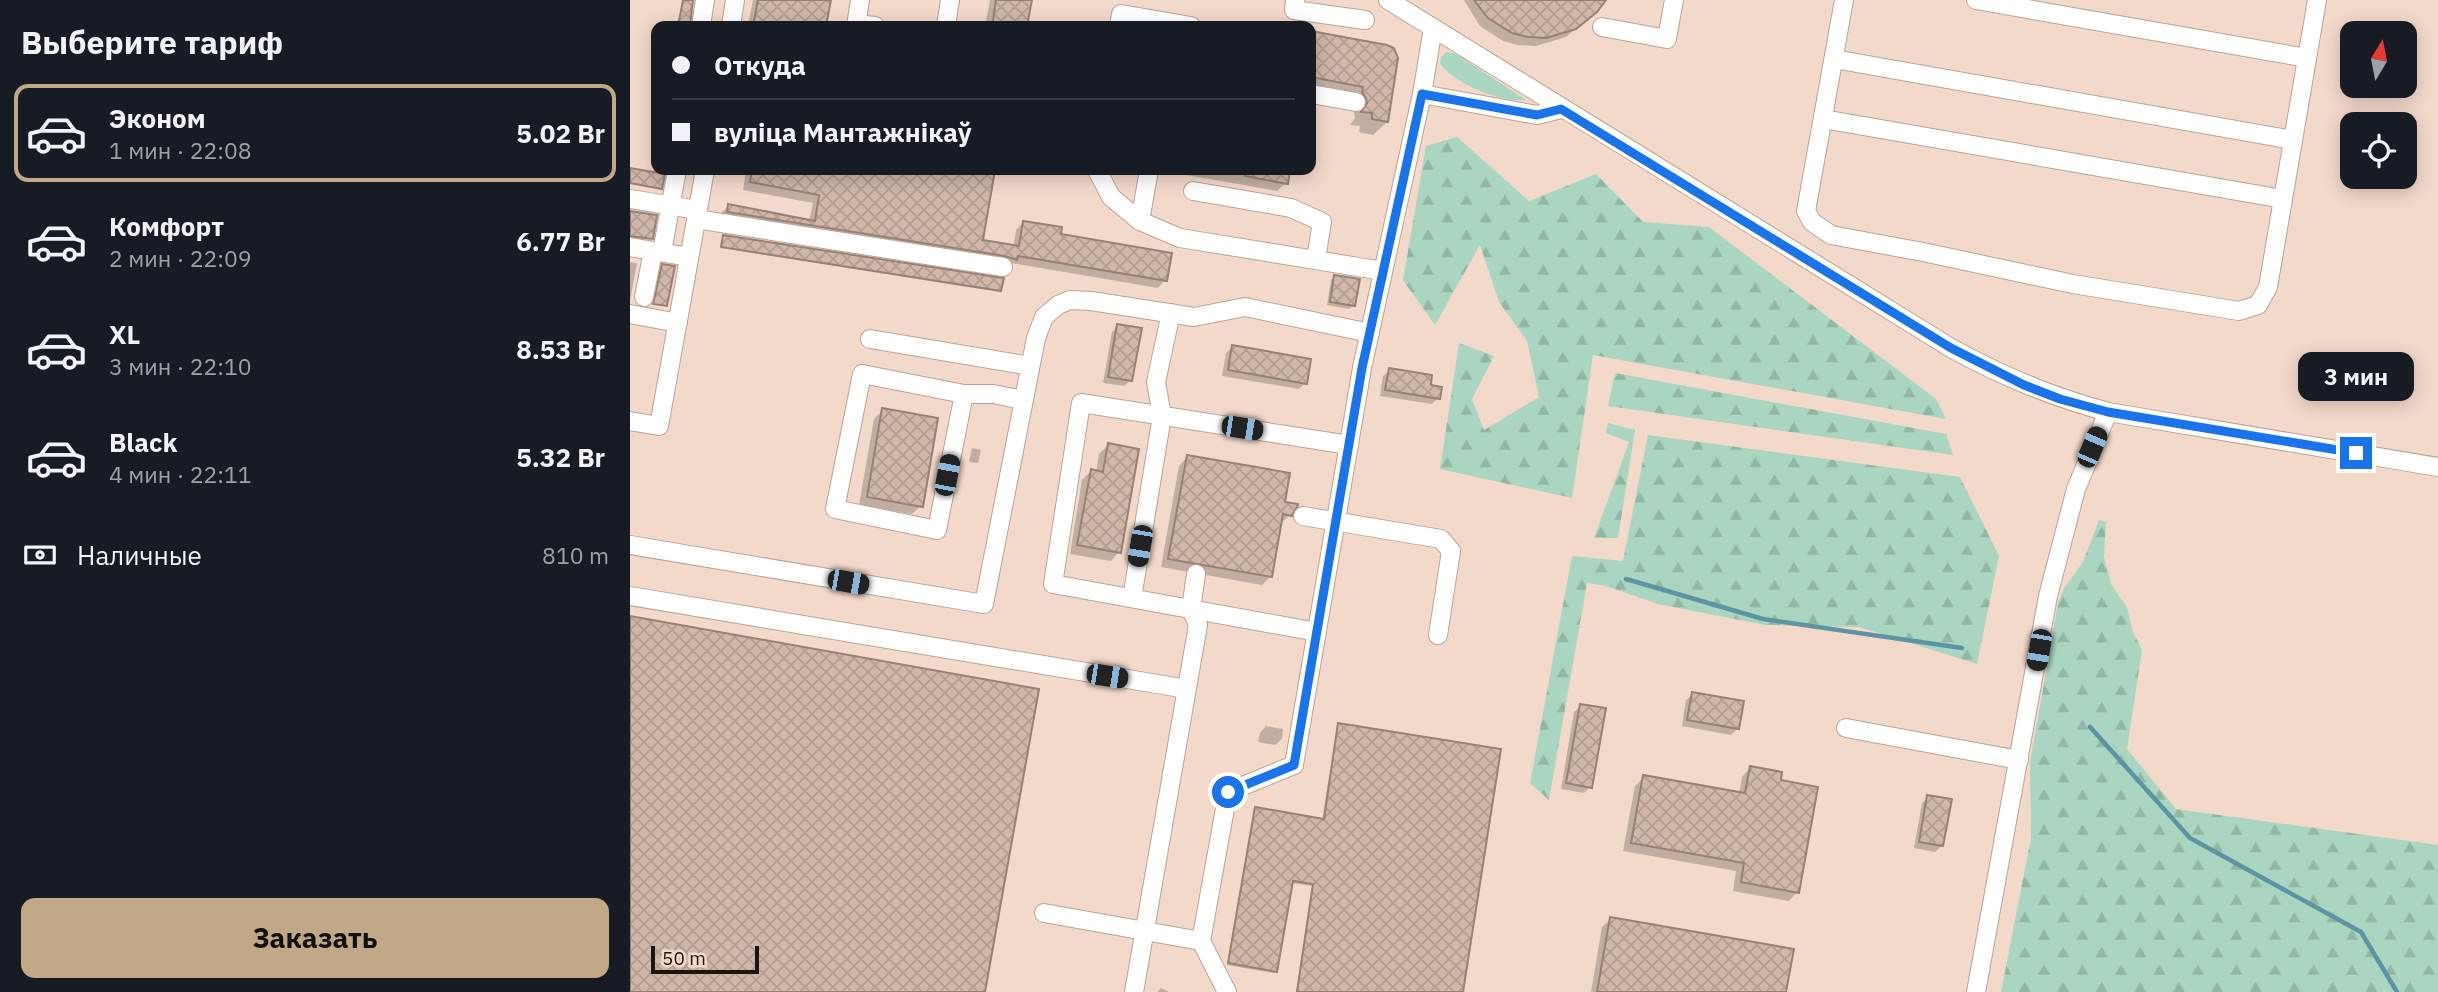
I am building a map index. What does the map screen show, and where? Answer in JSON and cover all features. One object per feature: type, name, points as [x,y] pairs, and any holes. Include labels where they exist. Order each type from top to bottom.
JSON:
[{"type":"street","points":[[702,21],[705,0]]},
{"type":"street","points":[[732,21],[735,0]]},
{"type":"street","points":[[857,21],[860,0]]},
{"type":"street","points":[[947,21],[950,0]]},
{"type":"street","points":[[1295,0],[1294,10],[1365,20]]},
{"type":"street","points":[[1388,0],[1951,348],[2024,385],[2060,399],[2108,412],[2438,467]]},
{"type":"street","points":[[1602,27],[1667,39],[1674,0]]},
{"type":"street","points":[[1844,0],[1806,211],[1812,222],[1831,235],[2073,284],[2239,311],[2258,305],[2268,287],[2317,0]]},
{"type":"street","points":[[1976,0],[2307,58]]},
{"type":"street","points":[[1117,13],[1162,21]]},
{"type":"street","points":[[1227,992],[1201,941],[1228,792],[1294,765],[1370,332],[1422,94],[1433,28]]},
{"type":"street","points":[[1834,59],[2293,140]]},
{"type":"street","points":[[1422,94],[1537,115],[1561,109]]},
{"type":"street","points":[[1316,95],[1356,102]]},
{"type":"street","points":[[1823,119],[2283,199]]},
{"type":"street","points":[[644,298],[676,175]]},
{"type":"street","points":[[630,421],[660,426],[704,175]]},
{"type":"street","points":[[1100,175],[1111,197],[1140,221],[1180,238],[1383,271]]},
{"type":"street","points":[[1140,221],[1148,175]]},
{"type":"street","points":[[1193,191],[1291,208],[1322,222],[1316,259]]},
{"type":"street","points":[[630,199],[670,206],[697,215],[1003,267]]},
{"type":"street","points":[[630,247],[689,257]]},
{"type":"street","points":[[630,545],[984,604],[1036,338],[1044,317],[1058,305],[1070,300],[1091,301],[1194,317],[1245,307],[1370,332]]},
{"type":"street","points":[[1132,598],[1162,416],[1156,382],[1171,313]]},
{"type":"street","points":[[630,314],[678,323]]},
{"type":"street","points":[[870,339],[1030,366]]},
{"type":"street","points":[[964,394],[937,530],[835,509],[862,374],[964,394],[993,394],[1023,400]]},
{"type":"street","points":[[1317,632],[1053,584],[1081,403],[1349,445]]},
{"type":"street","points":[[1976,992],[2048,596],[2066,520],[2084,465],[2108,412]]},
{"type":"street","points":[[1303,516],[1441,539],[1451,551],[1438,635]]},
{"type":"street","points":[[1134,992],[1198,625],[1191,609],[1196,574]]},
{"type":"street","points":[[630,596],[1187,689]]},
{"type":"street","points":[[1846,728],[2019,760]]},
{"type":"street","points":[[1044,913],[1201,941]]},
{"type":"green space","points":[[1447,52],[1456,54],[1526,100],[1492,95],[1467,85],[1446,71],[1440,63]]},
{"type":"green space","points":[[1457,137],[1529,201],[1596,174],[1643,222],[1709,227],[1936,399],[1946,419],[1593,355],[1572,498],[1440,469],[1459,343],[1494,356],[1472,399],[1484,430],[1539,397],[1527,341],[1499,302],[1480,245],[1435,325],[1403,280],[1426,146]]},
{"type":"green space","points":[[1615,373],[1946,434],[1953,455],[1608,406]]},
{"type":"green space","points":[[1608,423],[1635,430],[1618,538],[1594,538],[1629,442],[1606,433]]},
{"type":"green space","points":[[1648,435],[1960,477],[1999,556],[1977,664],[1859,627],[1765,625],[1658,604],[1606,586],[1587,583],[1549,800],[1530,783],[1572,556],[1623,561]]},
{"type":"green space","points":[[2099,520],[2106,522],[2104,557],[2111,584],[2127,608],[2133,632],[2142,650],[2127,749],[2176,809],[2438,845],[2438,992],[2001,992],[2031,838],[2030,763],[2058,603],[2065,587],[2083,562]]},
{"type":"building","points":[[683,0],[693,0],[691,21],[679,21]]},
{"type":"building","points":[[758,0],[831,0],[827,21],[754,21]]},
{"type":"building","points":[[996,0],[1032,0],[1028,21],[993,21]]},
{"type":"building","points":[[1474,0],[1606,0],[1597,12],[1576,29],[1546,38],[1512,33],[1488,18]]},
{"type":"building","points":[[1316,32],[1394,48],[1398,58],[1388,122],[1372,119],[1372,113],[1361,112],[1367,103],[1362,92],[1363,87],[1316,78]]},
{"type":"building","points":[[630,168],[651,172],[651,175],[665,175],[662,189],[630,183]]},
{"type":"building","points":[[751,175],[994,175],[983,240],[1019,246],[1023,221],[1062,227],[1061,234],[1172,253],[1167,281],[1018,256],[1017,260],[727,212],[728,204],[815,221],[819,195],[750,182]]},
{"type":"building","points":[[1245,175],[1289,175],[1288,184]]},
{"type":"building","points":[[630,211],[657,215],[653,239],[630,236]]},
{"type":"building","points":[[723,235],[1004,278],[1001,291],[721,247]]},
{"type":"building","points":[[662,264],[675,266],[667,306],[653,304]]},
{"type":"building","points":[[1334,275],[1360,279],[1355,306],[1330,302]]},
{"type":"building","points":[[1117,324],[1142,328],[1132,381],[1108,377]]},
{"type":"building","points":[[1232,345],[1311,359],[1307,384],[1228,370]]},
{"type":"building","points":[[1389,368],[1432,375],[1431,385],[1442,387],[1440,399],[1385,390]]},
{"type":"building","points":[[882,408],[938,418],[923,507],[867,497]]},
{"type":"building","points":[[1108,443],[1139,449],[1121,553],[1077,545],[1091,469],[1103,472]]},
{"type":"building","points":[[1187,455],[1290,473],[1285,502],[1298,504],[1292,516],[1283,514],[1272,577],[1168,559]]},
{"type":"building","points":[[630,616],[1039,689],[985,992],[630,992]]},
{"type":"building","points":[[1692,692],[1744,701],[1739,729],[1687,720]]},
{"type":"building","points":[[1580,704],[1606,708],[1592,788],[1566,783]]},
{"type":"building","points":[[1338,723],[1501,749],[1463,992],[1297,992],[1313,884],[1293,881],[1277,972],[1228,963],[1255,807],[1324,819]]},
{"type":"building","points":[[1750,766],[1782,772],[1781,780],[1818,787],[1799,893],[1741,882],[1744,863],[1631,843],[1643,775],[1745,793]]},
{"type":"building","points":[[1927,795],[1952,799],[1943,846],[1919,842]]},
{"type":"building","points":[[1610,917],[1794,949],[1786,992],[1597,992]]},
{"type":"waterway","points":[[1626,579],[1763,619],[1962,648]]},
{"type":"waterway","points":[[2090,727],[2190,838],[2361,932],[2397,992]]},
{"type":"route","points":[[1228,792],[1294,765],[1362,368],[1422,94],[1537,115],[1561,109],[1951,348],[2024,385],[2060,399],[2108,412],[2356,453]]}]
